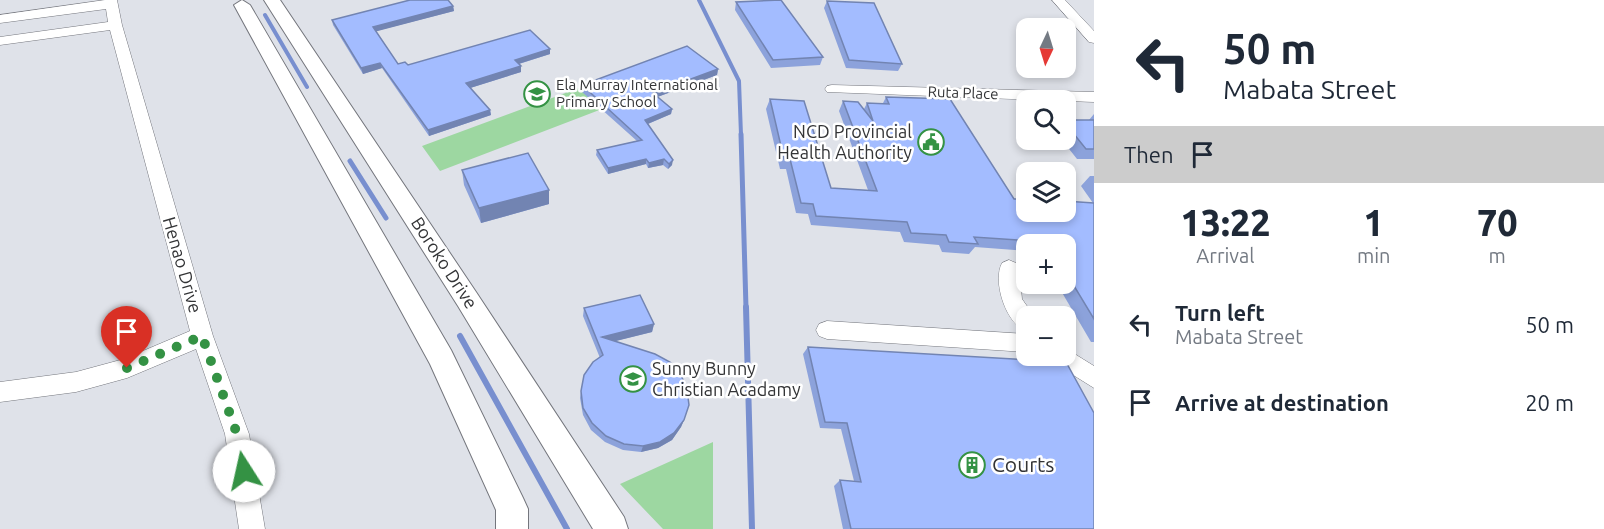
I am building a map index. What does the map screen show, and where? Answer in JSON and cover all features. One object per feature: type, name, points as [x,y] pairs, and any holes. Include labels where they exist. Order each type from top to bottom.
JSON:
[{"type":"main road","points":[[237,3],[258,4],[270,0]]},
{"type":"main road","name":"Boroko Drive","points":[[270,0],[467,298],[612,529]]},
{"type":"main road","points":[[237,3],[441,358],[512,509],[512,529]]},
{"type":"street","points":[[1058,0],[1094,39]]},
{"type":"street","points":[[0,19],[111,2]]},
{"type":"street","name":"Henao Drive","points":[[111,2],[115,25],[202,336],[237,434],[251,507],[252,529]]},
{"type":"street","points":[[0,41],[115,25]]},
{"type":"street","name":"Ruta Place","points":[[832,89],[1094,97]]},
{"type":"street","points":[[1010,268],[1012,301],[1016,307]]},
{"type":"street","points":[[827,330],[1016,342]]},
{"type":"street","points":[[0,392],[76,382],[127,368],[202,336]]},
{"type":"street","points":[[1076,366],[1094,378]]},
{"type":"green space","points":[[579,88],[602,109],[440,171],[422,146]]},
{"type":"green space","points":[[713,442],[713,529],[663,529],[620,484]]},
{"type":"building","points":[[410,0],[448,0],[453,6],[373,27],[398,64],[405,62],[408,65],[530,30],[550,49],[515,60],[521,66],[466,83],[490,110],[428,130],[380,63],[361,68],[332,20]]},
{"type":"building","points":[[781,0],[823,57],[773,60],[736,2]]},
{"type":"building","points":[[827,1],[874,3],[902,64],[849,60]]},
{"type":"building","points":[[687,46],[718,69],[653,93],[672,109],[645,120],[673,160],[669,164],[664,159],[649,163],[646,159],[608,168],[597,150],[642,140],[582,85]]},
{"type":"building","points":[[886,97],[950,99],[1016,199],[1016,222],[1076,222],[1076,202],[1094,203],[1094,319],[1076,289],[1076,234],[1016,234],[1016,240],[974,237],[978,244],[949,242],[946,235],[911,233],[907,222],[816,216],[813,204],[801,203],[790,159],[784,159],[770,99],[804,101],[831,188],[877,191],[843,101],[858,102],[873,121],[867,103],[889,104]]},
{"type":"building","points":[[1076,120],[1094,120],[1094,149],[1086,149],[1076,137]]},
{"type":"building","points":[[528,153],[549,190],[479,208],[462,170]]},
{"type":"building","points":[[640,295],[654,324],[602,337],[655,354],[670,362],[681,375],[687,390],[689,405],[684,420],[674,433],[660,442],[643,446],[624,444],[606,436],[592,423],[583,408],[581,391],[584,375],[593,362],[603,355],[584,308]]},
{"type":"building","points":[[808,347],[1016,359],[1016,366],[1068,366],[1094,413],[1094,529],[851,529],[840,480],[861,482],[847,423],[825,422]]},
{"type":"waterway","points":[[699,0],[739,81],[741,135]]},
{"type":"waterway","points":[[265,15],[307,87]]},
{"type":"waterway","points":[[741,134],[746,308]]},
{"type":"waterway","points":[[350,161],[386,218]]},
{"type":"waterway","points":[[746,307],[752,529]]},
{"type":"waterway","points":[[460,336],[567,529]]},
{"type":"place","name":"Ela Murray International Primary School","points":[[537,94]]},
{"type":"place","name":"NCD Provincial Health Authority","points":[[931,142]]},
{"type":"place","name":"Sunny Bunny Christian Acadamy","points":[[633,379]]},
{"type":"place","name":"Courts","points":[[972,465]]},
{"type":"route","points":[[127,368],[202,336],[237,434],[244,471]]}]
